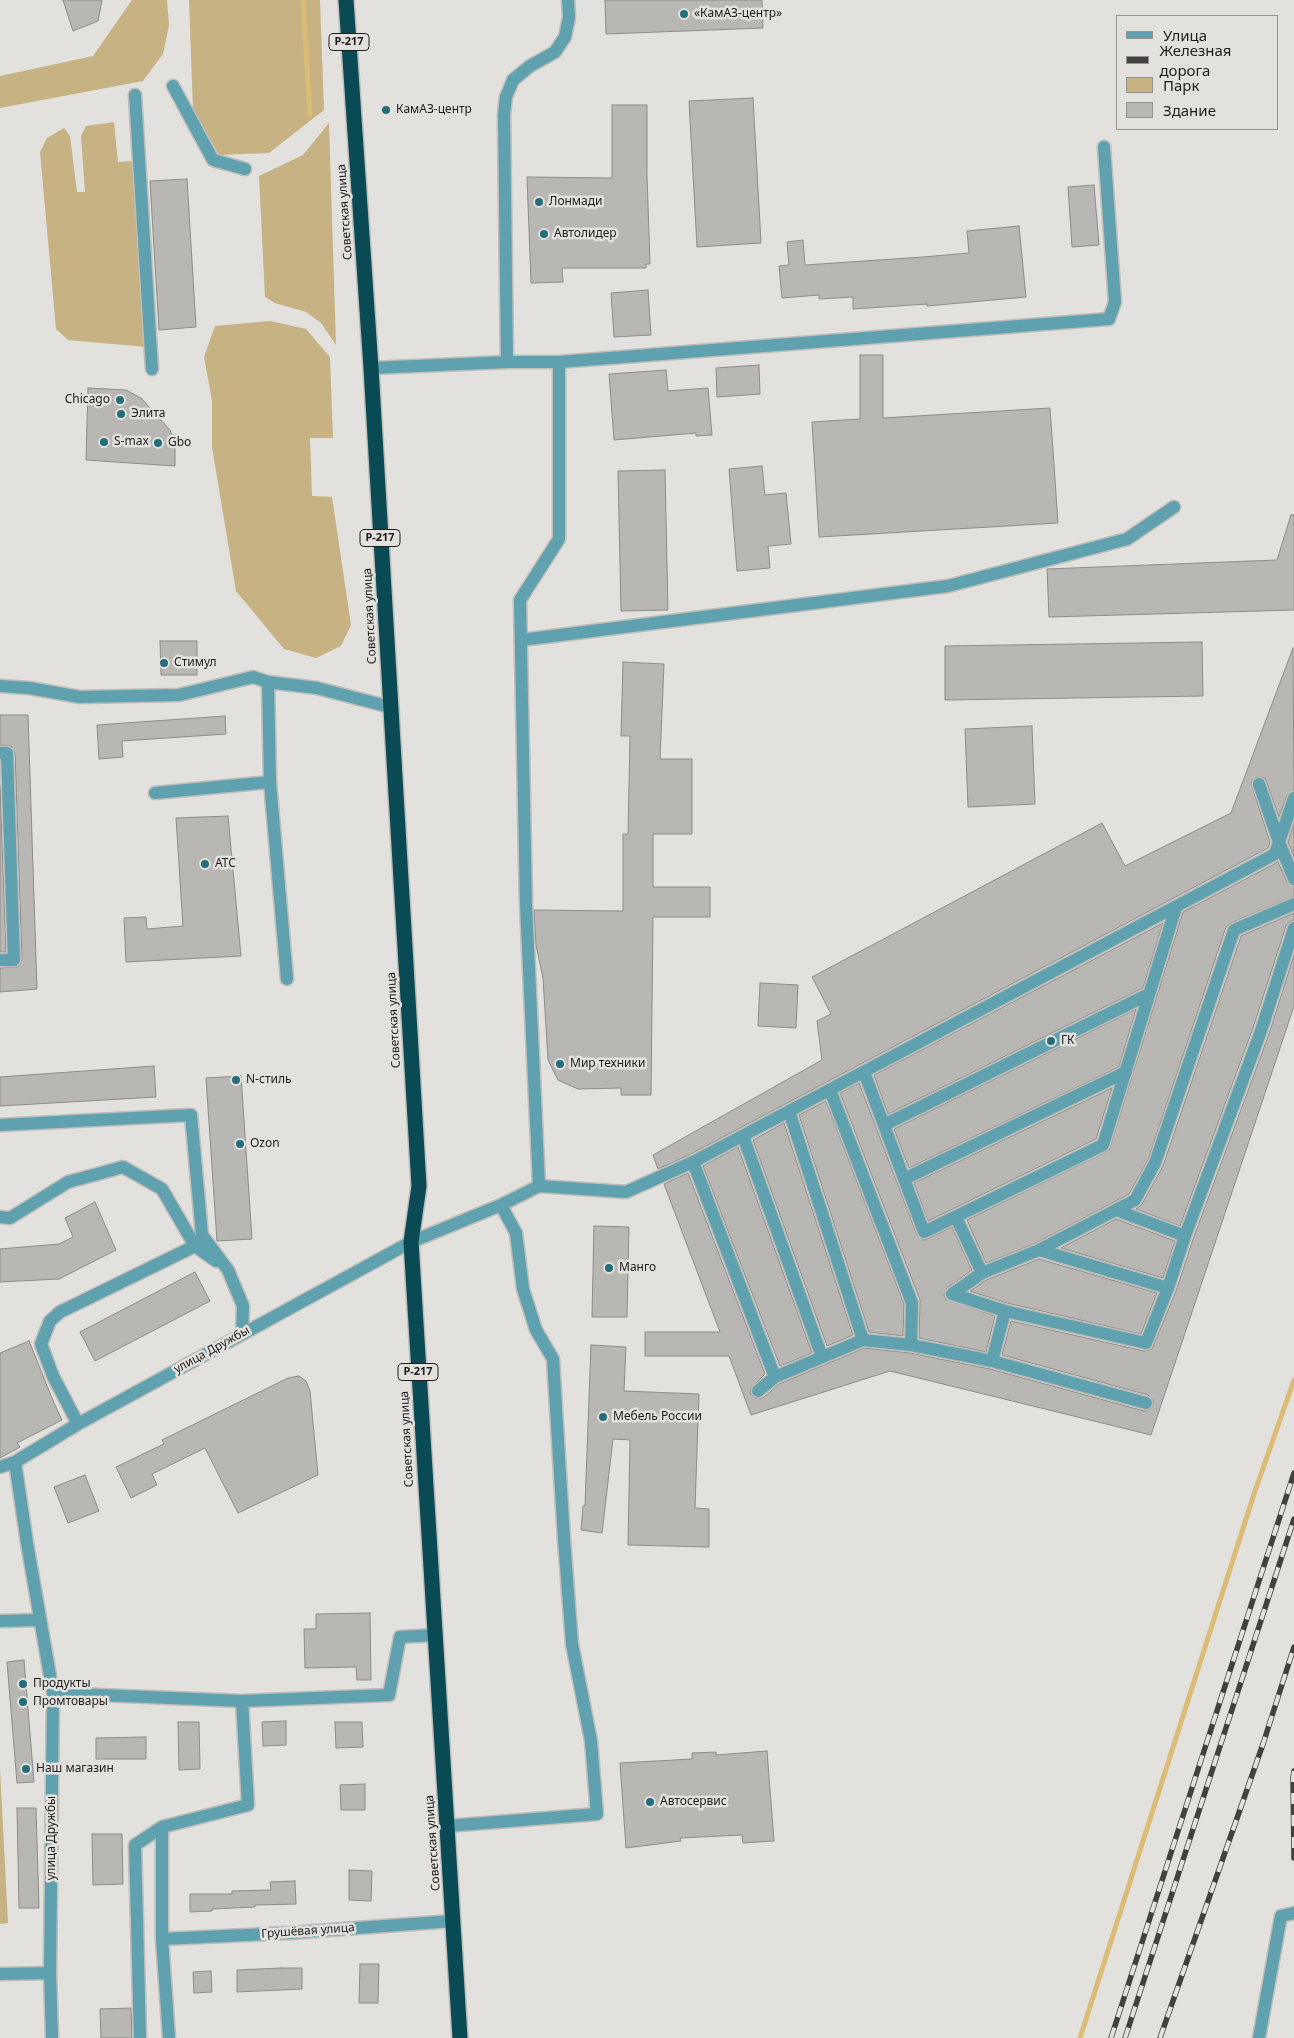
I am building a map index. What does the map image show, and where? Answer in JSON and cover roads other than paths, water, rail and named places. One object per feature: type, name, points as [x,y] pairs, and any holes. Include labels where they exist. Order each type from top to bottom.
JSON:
[{"type":"highway","name":"Советская улица","points":[[346,0],[371,368],[419,1186],[411,1242],[460,2038]]},
{"type":"street","points":[[507,362],[504,114],[506,97],[513,80],[530,66],[555,52],[565,36],[568,0]]},
{"type":"street","points":[[173,86],[213,160],[246,169]]},
{"type":"street","points":[[136,95],[152,369]]},
{"type":"street","points":[[371,368],[507,362],[559,362],[1109,319],[1115,302],[1104,147]]},
{"type":"street","points":[[559,362],[559,539],[520,600],[526,904],[539,1186],[626,1192],[693,1162],[1275,854],[1294,798]]},
{"type":"street","points":[[521,640],[948,586],[1127,539],[1174,507]]},
{"type":"street","points":[[0,686],[29,688],[80,697],[179,695],[253,677],[268,682],[316,688],[390,707]]},
{"type":"street","points":[[268,682],[270,782],[287,979]]},
{"type":"street","points":[[0,753],[7,753],[14,960],[0,960]]},
{"type":"street","points":[[155,793],[270,782]]},
{"type":"street","points":[[1259,784],[1294,879]]},
{"type":"street","points":[[1294,904],[1234,930],[1155,1163],[1135,1200],[1039,1250],[982,1273],[952,1294],[1005,1310],[1146,1343],[1168,1288],[1185,1236],[1261,1031],[1294,928]]},
{"type":"street","points":[[864,1072],[924,1232],[1103,1145],[1176,906]]},
{"type":"street","points":[[884,1126],[1149,994]]},
{"type":"street","points":[[904,1179],[1126,1072]]},
{"type":"street","points":[[830,1090],[912,1303],[911,1345]]},
{"type":"street","points":[[789,1111],[863,1340]]},
{"type":"street","points":[[0,1125],[191,1115],[202,1235],[228,1270],[243,1306],[242,1334]]},
{"type":"street","points":[[743,1136],[822,1357]]},
{"type":"street","points":[[693,1162],[775,1377]]},
{"type":"street","points":[[0,1217],[10,1218],[68,1182],[123,1167],[162,1189],[195,1246],[228,1270]]},
{"type":"street","name":"улица Дружбы","points":[[0,1467],[15,1462],[78,1424],[411,1242],[501,1205],[539,1186]]},
{"type":"street","points":[[447,1826],[597,1814],[591,1741],[572,1644],[553,1360],[536,1330],[523,1290],[516,1233],[501,1205]]},
{"type":"street","points":[[1116,1210],[1185,1236]]},
{"type":"street","points":[[956,1217],[982,1273]]},
{"type":"street","points":[[78,1424],[53,1376],[41,1344],[50,1321],[60,1312],[195,1246]]},
{"type":"street","points":[[1039,1250],[1168,1288]]},
{"type":"street","points":[[992,1362],[1005,1310]]},
{"type":"street","points":[[758,1391],[775,1377],[863,1340],[911,1345],[992,1362],[1146,1403]]},
{"type":"street","name":"улица Дружбы","points":[[15,1462],[53,1693],[50,1973],[52,2038]]},
{"type":"street","points":[[0,1621],[40,1620]]},
{"type":"street","points":[[53,1693],[242,1701],[390,1695],[400,1637],[434,1635]]},
{"type":"street","points":[[140,2038],[135,1846],[162,1827],[248,1805],[242,1701]]},
{"type":"street","points":[[162,1827],[162,1939],[169,2038]]},
{"type":"street","points":[[1259,2038],[1281,1916],[1294,1913]]},
{"type":"street","name":"Грушёвая улица","points":[[162,1939],[453,1922]]},
{"type":"street","points":[[0,1974],[50,1973]]},
{"type":"waterway","points":[[303,0],[310,115]]},
{"type":"waterway","points":[[1080,2038],[1255,1491],[1294,1380]]},
{"type":"railway","points":[[1111,2038],[1294,1473]]},
{"type":"railway","points":[[1125,2038],[1294,1519]]},
{"type":"railway","points":[[1160,2038],[1263,1744],[1294,1647]]},
{"type":"railway","points":[[1294,1771],[1294,1858]]},
{"type":"place","name":"«КамАЗ-центр»","points":[[684,14]]},
{"type":"place","name":"КамАЗ-центр","points":[[386,110]]},
{"type":"place","name":"Лонмади","points":[[539,202]]},
{"type":"place","name":"Автолидер","points":[[544,234]]},
{"type":"place","name":"Chicago","points":[[120,400]]},
{"type":"place","name":"Элита","points":[[121,414]]},
{"type":"place","name":"S-max","points":[[104,442]]},
{"type":"place","name":"Gbo","points":[[158,443]]},
{"type":"place","name":"Стимул","points":[[164,663]]},
{"type":"place","name":"АТС","points":[[205,864]]},
{"type":"place","name":"ГК","points":[[1051,1041]]},
{"type":"place","name":"Мир техники","points":[[560,1064]]},
{"type":"place","name":"N-стиль","points":[[236,1080]]},
{"type":"place","name":"Ozon","points":[[240,1144]]},
{"type":"place","name":"Манго","points":[[609,1268]]},
{"type":"place","name":"Мебель России","points":[[603,1417]]},
{"type":"place","name":"Продукты","points":[[23,1684]]},
{"type":"place","name":"Промтовары","points":[[23,1702]]},
{"type":"place","name":"Наш магазин","points":[[26,1769]]},
{"type":"place","name":"Автосервис","points":[[650,1802]]}]
